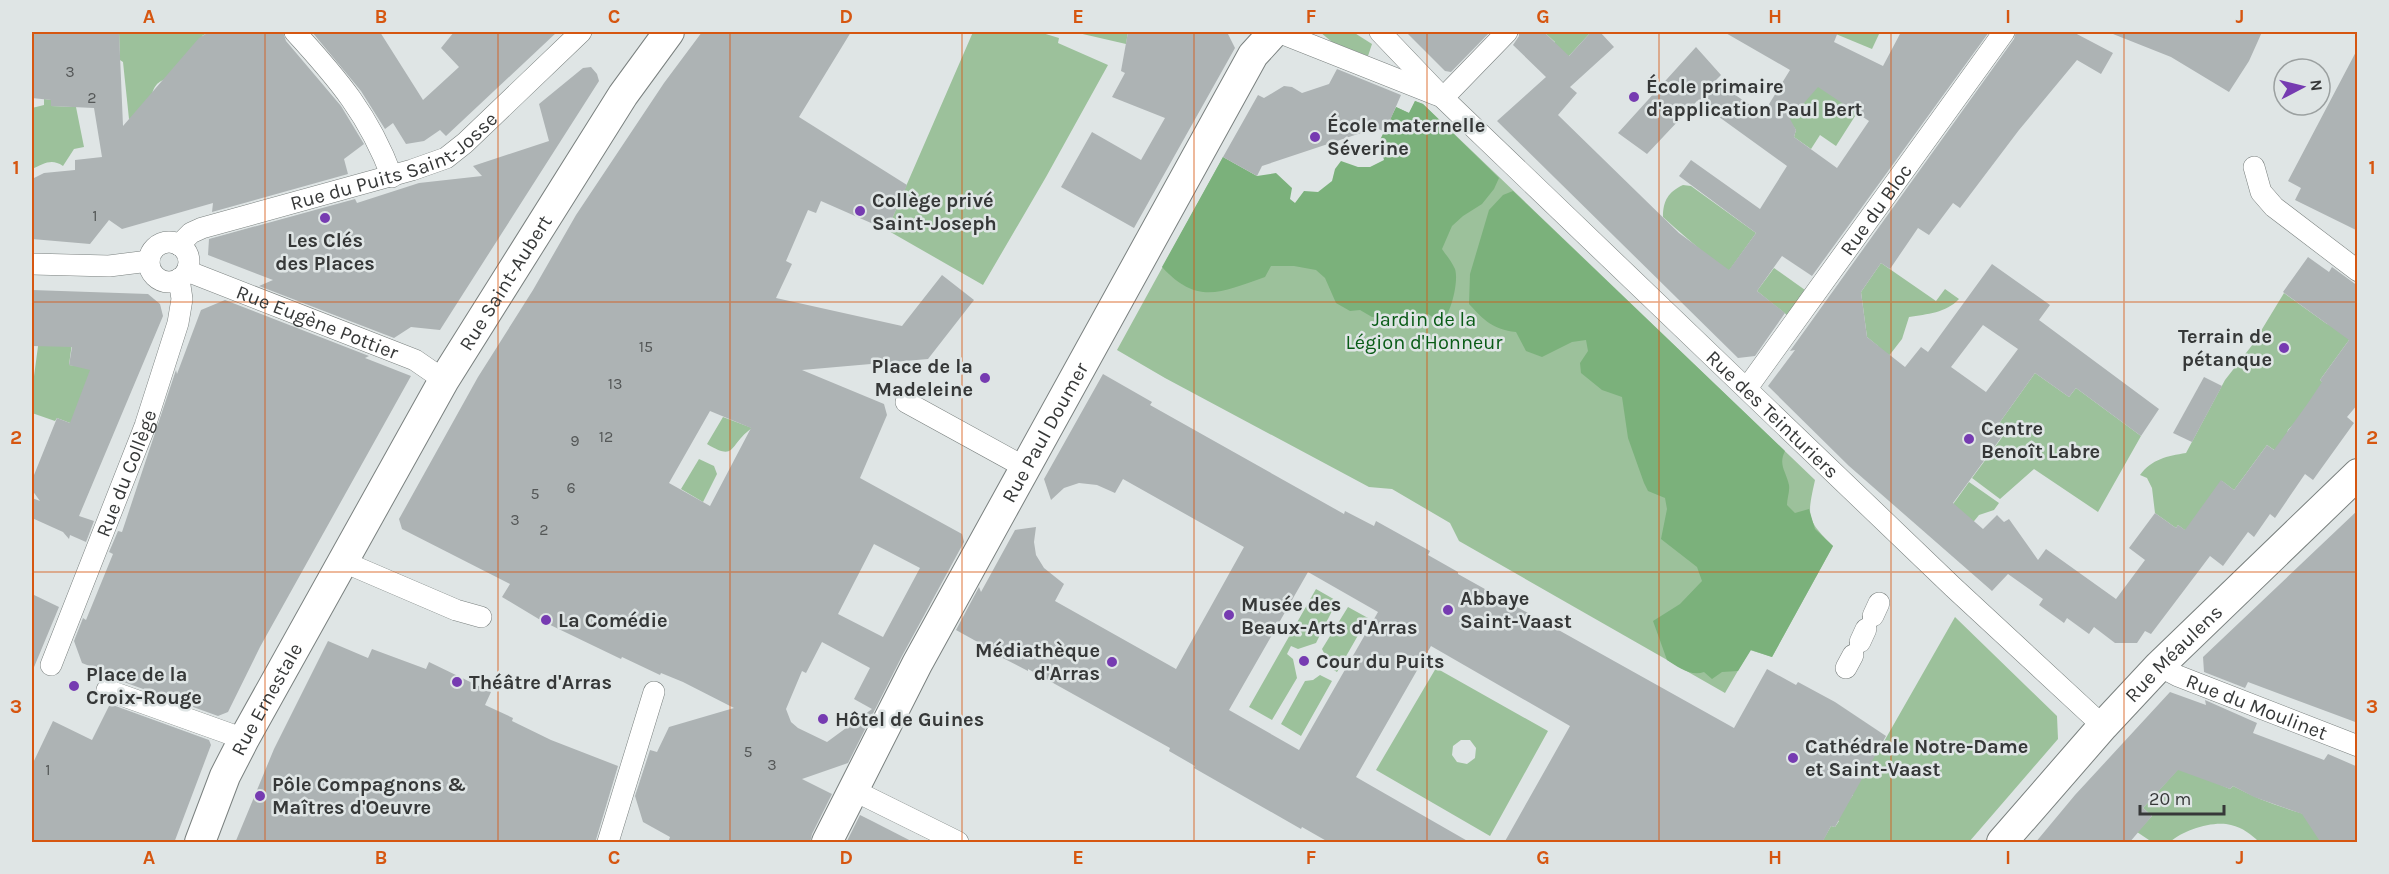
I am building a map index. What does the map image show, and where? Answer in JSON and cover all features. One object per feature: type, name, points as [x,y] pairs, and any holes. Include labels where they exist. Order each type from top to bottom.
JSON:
[{"type":"street","points":[[295,32],[332,73],[359,109],[376,136],[392,177]]},
{"type":"street","name":"Rue du Puits Saint-Josse","points":[[179,245],[202,228],[392,177],[433,163],[455,151],[580,32]]},
{"type":"street","points":[[1276,32],[1443,98],[1507,32]]},
{"type":"street","name":"Rue Paul Doumer","points":[[827,843],[917,664],[1253,55],[1276,32]]},
{"type":"street","name":"Rue des Teinturiers","points":[[1380,32],[1443,98],[1748,388],[1938,573],[2103,726]]},
{"type":"street","name":"Rue du Bloc","points":[[1748,388],[2004,32]]},
{"type":"street","name":"Rue Saint-Aubert","points":[[349,552],[444,380],[660,34]]},
{"type":"street","points":[[2254,167],[2261,192],[2274,207],[2358,271]]},
{"type":"street","points":[[162,243],[179,245],[187,254],[189,265],[183,275],[169,282],[159,279],[151,270],[149,261],[153,250],[162,243]]},
{"type":"street","points":[[32,264],[109,266],[149,261]]},
{"type":"street","name":"Rue Eugène Pottier","points":[[183,275],[415,360],[444,380]]},
{"type":"street","name":"Rue du Collège","points":[[51,665],[145,426],[178,323],[183,275]]},
{"type":"street","points":[[906,402],[1026,468]]},
{"type":"street","name":"Rue Méaulens","points":[[2002,843],[2103,726],[2159,666],[2358,474]]},
{"type":"street","points":[[349,552],[456,610],[481,617]]},
{"type":"street","name":"Rue Ernestale","points":[[200,843],[225,776],[349,552]]},
{"type":"street","name":"Rue du Moulinet","points":[[2159,666],[2178,676],[2358,746]]},
{"type":"street","points":[[107,690],[244,740]]},
{"type":"street","points":[[608,843],[654,692]]},
{"type":"street","points":[[853,789],[958,843]]},
{"type":"green space","points":[[119,32],[209,32],[202,36],[210,56],[194,70],[160,82],[153,92],[150,114],[129,119],[123,62],[120,60]]},
{"type":"green space","points":[[973,32],[1039,32],[1059,38],[1058,43],[1108,65],[983,285],[887,230]]},
{"type":"green space","points":[[1074,32],[1128,32],[1126,44]]},
{"type":"green space","points":[[1320,32],[1353,32],[1372,44],[1368,56],[1332,42]]},
{"type":"green space","points":[[1544,32],[1591,32],[1567,58],[1553,45],[1555,42]]},
{"type":"green space","points":[[1831,32],[1880,32],[1872,49]]},
{"type":"green space","points":[[1806,44],[1857,113],[1836,146],[1820,135],[1811,149],[1794,137],[1796,130],[1789,120]]},
{"type":"green space","points":[[44,99],[51,100],[51,106],[76,107],[84,147],[74,149],[63,166],[51,162],[32,169],[32,108],[44,105]]},
{"type":"green space","name":"Jardin de la Légion d'Honneur","points":[[1415,101],[1423,104],[1815,480],[1811,517],[1818,530],[1833,546],[1772,657],[1750,650],[1725,693],[1459,541],[1450,523],[1392,489],[1369,487],[1117,350],[1223,157],[1269,212],[1396,169],[1396,107],[1409,113]]},
{"type":"green space","points":[[1415,101],[1423,104],[1499,178],[1494,189],[1482,204],[1452,226],[1442,249],[1455,269],[1456,281],[1451,306],[1441,323],[1428,314],[1415,315],[1407,322],[1388,315],[1372,317],[1360,310],[1350,311],[1336,303],[1325,278],[1316,270],[1294,266],[1271,266],[1265,277],[1223,291],[1211,292],[1187,287],[1162,267],[1223,157],[1257,176],[1276,173],[1292,188],[1290,199],[1295,203],[1304,191],[1318,192],[1332,181],[1335,169],[1341,161],[1358,167],[1370,167],[1384,160],[1379,142],[1396,107],[1409,113]]},
{"type":"green space","points":[[1683,185],[1691,186],[1756,233],[1726,275],[1663,217],[1667,198]]},
{"type":"green space","points":[[1513,191],[1785,451],[1782,460],[1789,485],[1787,505],[1795,513],[1809,509],[1815,529],[1833,546],[1772,657],[1751,650],[1738,671],[1722,672],[1712,679],[1704,672],[1689,672],[1667,660],[1653,621],[1680,604],[1702,581],[1697,567],[1661,539],[1667,509],[1665,498],[1648,491],[1644,483],[1628,438],[1622,397],[1602,390],[1581,373],[1580,363],[1588,351],[1586,340],[1572,342],[1542,357],[1526,351],[1516,332],[1501,329],[1489,323],[1469,304],[1470,274],[1489,210],[1503,195]]},
{"type":"green space","points":[[1881,263],[1936,301],[1945,289],[1959,299],[1942,310],[1909,317],[1902,339],[1881,366],[1878,346],[1867,337],[1861,292]]},
{"type":"green space","points":[[1774,268],[1805,290],[1787,315],[1757,291]]},
{"type":"green space","points":[[2284,293],[2327,324],[2357,329],[2320,380],[2328,387],[2288,430],[2280,454],[2267,445],[2234,490],[2222,481],[2186,531],[2178,525],[2176,528],[2155,513],[2152,488],[2147,478],[2140,475],[2160,459],[2186,453],[2225,380],[2253,344]]},
{"type":"green space","points":[[39,339],[72,343],[69,365],[96,368],[78,426],[57,418],[55,421],[32,413],[32,391]]},
{"type":"green space","points":[[2035,373],[2069,397],[2076,388],[2141,436],[2098,512],[2034,469],[2000,499],[1972,478],[2003,436],[1995,429]]},
{"type":"green space","points":[[723,417],[752,428],[728,451],[707,444]]},
{"type":"green space","points":[[699,459],[714,466],[717,474],[703,502],[681,489]]},
{"type":"green space","points":[[1969,482],[1999,503],[1994,510],[1979,515],[1966,531],[1946,514]]},
{"type":"green space","points":[[1316,589],[1337,601],[1316,643],[1298,649],[1291,646],[1287,654],[1293,659],[1297,678],[1272,720],[1249,707]]},
{"type":"green space","points":[[1348,607],[1368,618],[1337,672],[1325,665],[1326,657],[1322,649]]},
{"type":"green space","points":[[1955,617],[2057,716],[2058,739],[1969,842],[1822,842],[1831,826],[1835,827],[1839,821],[1835,819],[1853,795],[1850,793],[1860,776],[1863,777],[1874,750],[1878,752]]},
{"type":"green space","points":[[1436,668],[1548,731],[1490,836],[1376,770]],"holes":[[[1461,740],[1470,740],[1476,748],[1475,758],[1467,764],[1457,762],[1452,755],[1453,746]]]},
{"type":"green space","points":[[1320,675],[1332,681],[1301,736],[1281,724],[1305,681],[1313,680]]},
{"type":"green space","points":[[2180,767],[2230,789],[2233,786],[2276,805],[2321,818],[2321,842],[2259,842],[2235,826],[2216,824],[2199,827],[2170,842],[2152,842],[2137,832],[2152,816],[2143,808]]},
{"type":"building","points":[[32,32],[119,32],[123,126],[199,38],[209,32],[283,32],[286,41],[341,106],[364,144],[344,159],[348,174],[212,212],[213,203],[122,229],[109,220],[90,244],[32,239],[32,179],[44,173],[75,170],[75,160],[102,157],[94,108],[51,106],[51,100],[32,98]]},
{"type":"building","points":[[312,32],[380,32],[423,100],[459,67],[441,48],[454,32],[557,32],[446,136],[440,130],[424,141],[406,144],[393,123],[385,129],[361,91]]},
{"type":"building","points":[[702,32],[851,32],[799,117],[907,185],[887,230],[821,201],[816,213],[808,210],[786,261],[792,264],[776,298],[902,326],[942,275],[974,300],[928,359],[802,370],[884,404],[887,415],[860,478],[962,534],[964,542],[902,656],[848,763],[802,779],[832,794],[812,834],[810,843],[668,843],[670,837],[643,822],[635,796],[650,750],[657,752],[669,727],[734,708],[683,682],[661,673],[660,675],[622,657],[621,659],[542,621],[502,597],[510,584],[402,529],[399,519],[478,377],[533,290],[576,215],[664,83]],"holes":[[[710,411],[751,428],[710,506],[669,483]],[[874,544],[920,568],[883,637],[838,614]],[[822,642],[870,668],[854,699],[872,709],[827,742],[798,728],[791,722],[786,709],[802,671],[806,673]]]},
{"type":"building","points":[[1128,32],[1227,32],[1235,48],[1134,228],[1061,187],[1092,132],[1141,160],[1165,118],[1112,97],[1125,73],[1121,71]]},
{"type":"building","points":[[1406,32],[1490,32],[1451,72],[1445,71]]},
{"type":"building","points":[[1519,32],[1544,32],[1569,56],[1591,32],[1600,32],[1614,47],[1570,87],[1577,93],[1558,115],[1679,233],[1729,270],[1756,233],[1679,176],[1691,160],[1760,209],[1787,166],[1697,101],[1647,154],[1618,133],[1696,47],[1721,75],[1715,81],[1763,114],[1790,70],[1724,32],[1838,32],[1834,42],[1883,66],[1901,32],[1989,32],[1812,276],[1782,256],[1757,291],[1785,313],[1755,356],[1738,358],[1497,121],[1546,77],[1513,45]],"holes":[[[1818,87],[1869,121],[1837,168],[1794,137],[1796,130],[1790,119]]]},
{"type":"building","points":[[2016,32],[2073,32],[2113,53],[2101,74],[2077,60],[2019,130],[1960,208],[1953,203],[1929,235],[1918,228],[1890,269],[1881,263],[1861,292],[1867,337],[1905,367],[1921,347],[1928,352],[1992,264],[2050,305],[2039,320],[2159,409],[2141,436],[2076,388],[2069,397],[2035,373],[1995,429],[2003,435],[1953,503],[1983,529],[1997,515],[2004,522],[2009,519],[2038,560],[2046,549],[2116,599],[2145,560],[2129,548],[2155,513],[2176,528],[2178,525],[2185,530],[2221,480],[2234,490],[2267,445],[2274,450],[2349,340],[2283,292],[2308,257],[2329,272],[2332,267],[2358,286],[2358,404],[2347,417],[2354,423],[2313,480],[2305,474],[2275,518],[2270,514],[2254,537],[2248,532],[2223,566],[2210,556],[2151,634],[2145,631],[2137,643],[2115,643],[2094,627],[2089,634],[2067,618],[2064,623],[2039,605],[2043,599],[2008,574],[1992,591],[1849,466],[1768,386],[1795,350],[1790,351],[2014,39]],"holes":[[[1983,325],[2018,349],[1986,392],[1951,367]]]},
{"type":"building","points":[[2108,32],[2262,32],[2249,61],[2229,92],[2171,57]]},
{"type":"building","points":[[2358,48],[2358,231],[2295,200],[2301,188],[2288,181],[2322,117],[2332,117],[2332,97]]},
{"type":"building","points":[[591,67],[599,81],[440,330],[411,327],[394,338],[259,286],[273,280],[208,255],[209,239],[355,199],[357,203],[419,183],[482,176],[473,166],[549,141],[539,104],[583,68]]},
{"type":"building","points":[[1337,69],[1401,95],[1385,132],[1376,128],[1262,166],[1257,176],[1223,157],[1258,95],[1264,98],[1284,86],[1292,87],[1302,93],[1329,84]]},
{"type":"building","points":[[32,290],[148,294],[160,304],[163,316],[79,516],[94,521],[86,542],[70,535],[69,539],[63,532],[32,518],[32,498],[40,501],[32,490],[32,480],[57,418],[70,423],[90,370],[69,365],[72,347],[32,346]]},
{"type":"building","points":[[225,300],[369,356],[365,358],[411,376],[260,647],[228,712],[218,716],[121,681],[122,679],[82,663],[74,641],[83,618],[86,620],[113,554],[109,552],[118,531],[122,532],[176,370],[177,374],[201,310]]},
{"type":"building","name":"Abbaye Saint-Vaast","points":[[1103,374],[1152,402],[1150,405],[1344,514],[1345,511],[1374,526],[1376,521],[1430,551],[1428,555],[1458,574],[1734,728],[1767,669],[1796,685],[1798,682],[1835,702],[1886,736],[1835,827],[1831,826],[1822,843],[1504,843],[1570,726],[1431,646],[1356,777],[1471,843],[1330,843],[1194,768],[1195,766],[1169,751],[1170,748],[1028,669],[1028,671],[991,652],[992,650],[956,630],[979,587],[981,592],[1015,530],[1036,527],[1034,542],[1036,555],[1044,568],[1064,584],[1055,601],[1176,669],[1244,547],[1123,479],[1115,493],[1097,485],[1079,483],[1064,488],[1051,500],[1044,479]],"holes":[[[1308,572],[1378,612],[1299,750],[1229,710]]]},
{"type":"building","points":[[2204,377],[2222,386],[2192,442],[2173,433]]},
{"type":"building","points":[[2358,510],[2358,723],[2248,682],[2245,688],[2204,672],[2203,657]]},
{"type":"building","points":[[32,594],[59,607],[32,672]]},
{"type":"building","points":[[328,641],[368,658],[372,649],[426,669],[429,662],[491,692],[485,705],[513,718],[512,721],[551,740],[618,766],[595,843],[235,843],[274,749]]},
{"type":"building","points":[[2170,692],[2206,705],[2205,700],[2257,723],[2253,733],[2324,760],[2328,754],[2358,767],[2358,843],[2321,843],[2302,814],[2254,797],[2233,786],[2230,789],[2178,770],[2143,808],[2152,816],[2129,843],[2035,843],[2075,795]]},
{"type":"building","points":[[110,704],[209,740],[211,745],[174,843],[32,843],[32,765],[53,721],[92,740]]},
{"type":"building","points":[[860,815],[874,822],[915,843],[846,843]]},
{"type":"place","name":"École primaire d'application Paul Bert","points":[[1634,97]]},
{"type":"place","name":"École maternelle Séverine","points":[[1315,137]]},
{"type":"place","name":"Collège privé Saint-Joseph","points":[[860,211]]},
{"type":"place","name":"Les Clés des Places","points":[[325,218]]},
{"type":"place","name":"Terrain de pétanque","points":[[2284,348]]},
{"type":"place","name":"Place de la Madeleine","points":[[985,378]]},
{"type":"place","name":"Centre Benoît Labre","points":[[1969,439]]},
{"type":"place","name":"Abbaye Saint-Vaast","points":[[1448,610]]},
{"type":"place","name":"Musée des Beaux-Arts d'Arras","points":[[1229,615]]},
{"type":"place","name":"La Comédie","points":[[546,620]]},
{"type":"place","name":"Cour du Puits","points":[[1304,661]]},
{"type":"place","name":"Médiathèque d'Arras","points":[[1112,662]]},
{"type":"place","name":"Théâtre d'Arras","points":[[457,682]]},
{"type":"place","name":"Place de la Croix-Rouge","points":[[74,686]]},
{"type":"place","name":"Hôtel de Guines","points":[[823,719]]},
{"type":"place","name":"Cathédrale Notre-Dame et Saint-Vaast","points":[[1793,758]]},
{"type":"place","name":"Pôle Compagnons & Maîtres d'Oeuvre","points":[[260,796]]}]
